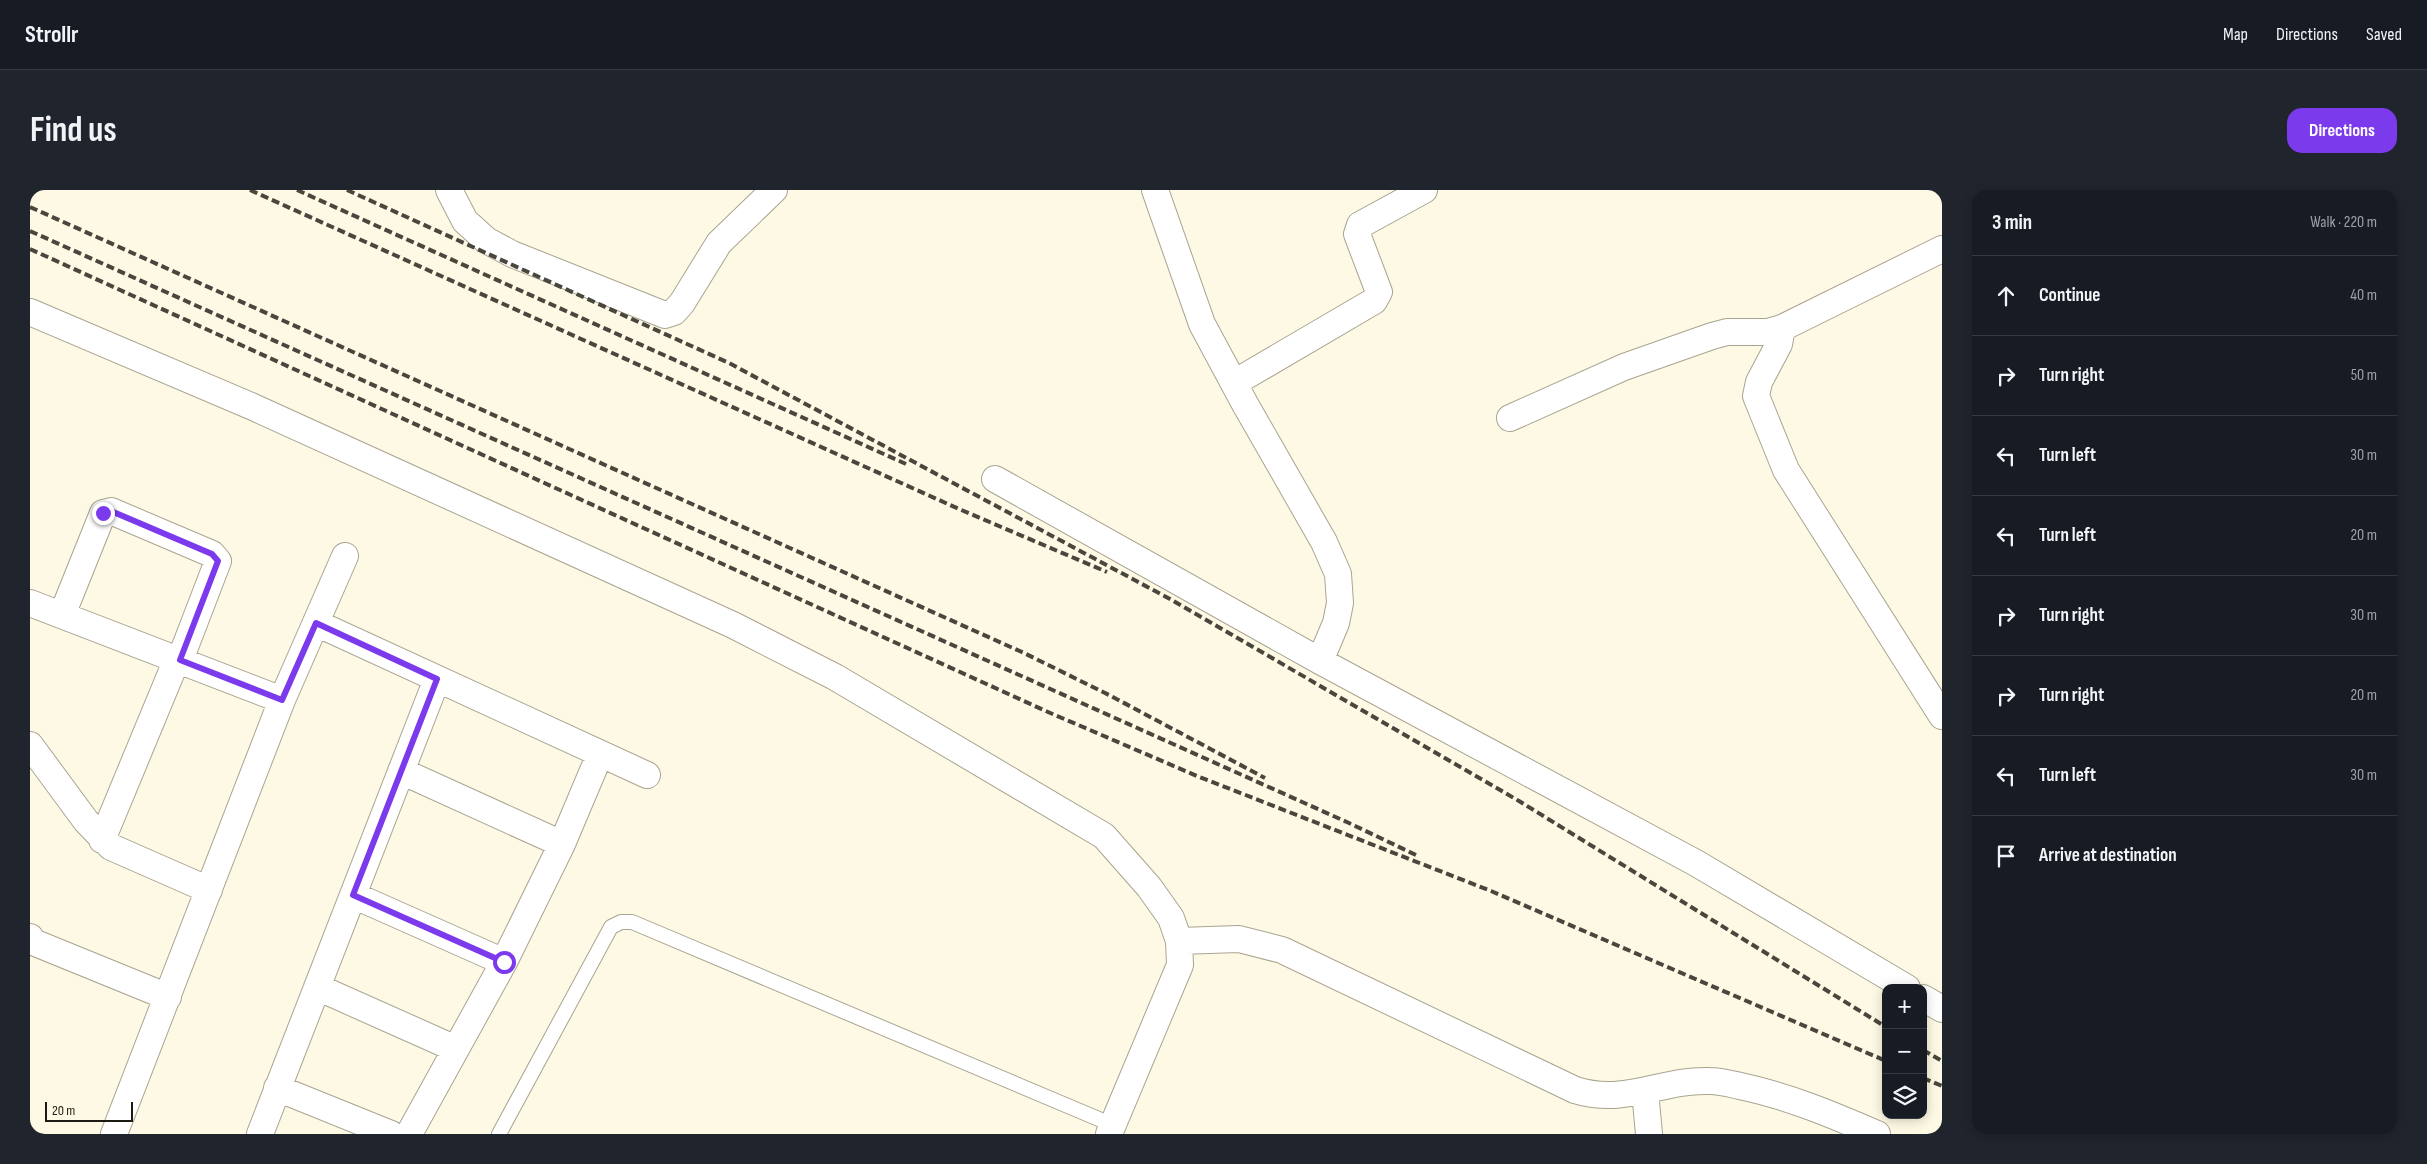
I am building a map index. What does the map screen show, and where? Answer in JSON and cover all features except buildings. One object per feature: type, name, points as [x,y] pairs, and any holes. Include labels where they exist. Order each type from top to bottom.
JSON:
[{"type":"street","points":[[449,190],[465,221],[486,240],[512,254],[665,315],[674,312],[682,303],[719,243],[774,190]]},
{"type":"street","points":[[1155,190],[1202,324],[1324,542],[1338,574],[1340,603],[1336,623],[1320,661]]},
{"type":"street","points":[[1234,383],[1378,296],[1379,292],[1357,234],[1358,229],[1360,225],[1424,190]]},
{"type":"street","points":[[1510,418],[1624,367],[1712,336],[1727,332],[1768,332],[1782,328],[1942,249]]},
{"type":"street","points":[[30,312],[260,410],[724,621],[835,677],[1104,836],[1149,887],[1171,918],[1179,941],[1180,965],[1111,1130]]},
{"type":"street","points":[[1782,328],[1779,344],[1759,382],[1756,396],[1786,470],[1942,716]]},
{"type":"street","points":[[996,479],[1320,661],[1696,863],[1900,984]]},
{"type":"street","points":[[102,840],[178,660],[218,561],[212,554],[111,511],[103,513],[41,611],[178,660],[282,700]]},
{"type":"street","points":[[114,1134],[282,700],[346,556]]},
{"type":"street","points":[[316,623],[647,775]]},
{"type":"street","points":[[260,1134],[437,679]]},
{"type":"street","points":[[30,745],[102,840],[111,847],[209,890]]},
{"type":"street","points":[[410,1134],[504,962],[562,844],[600,754]]},
{"type":"street","points":[[401,771],[562,844]]},
{"type":"street","points":[[353,895],[504,962]]},
{"type":"street","points":[[1179,941],[1239,939],[1282,950],[1575,1090],[1593,1096],[1619,1096],[1682,1081],[1712,1081],[1768,1092],[1826,1112],[1877,1134]]},
{"type":"street","points":[[31,942],[168,997]]},
{"type":"street","points":[[317,987],[456,1049]]},
{"type":"street","points":[[1927,1000],[1942,1009]]},
{"type":"street","points":[[277,1088],[391,1134]]},
{"type":"street","points":[[1645,1091],[1649,1134]]},
{"type":"lane","points":[[499,1134],[611,927],[621,922],[632,922],[641,925],[1111,1130]]},
{"type":"railway","points":[[250,190],[959,509],[1107,572]]},
{"type":"railway","points":[[297,190],[906,464]]},
{"type":"railway","points":[[347,190],[729,363],[1170,599],[1519,801],[1882,1025]]},
{"type":"railway","points":[[30,207],[1024,653],[1109,695],[1265,778]]},
{"type":"railway","points":[[30,231],[1349,823],[1418,856]]},
{"type":"railway","points":[[30,249],[1048,712],[1197,776],[1491,891],[1882,1059]]},
{"type":"railway","points":[[1927,1052],[1942,1061]]},
{"type":"railway","points":[[1927,1080],[1942,1086]]},
{"type":"route","points":[[103,513],[111,511],[216,557],[218,561],[180,660],[282,700],[316,623],[437,679],[353,895],[504,962]]}]
